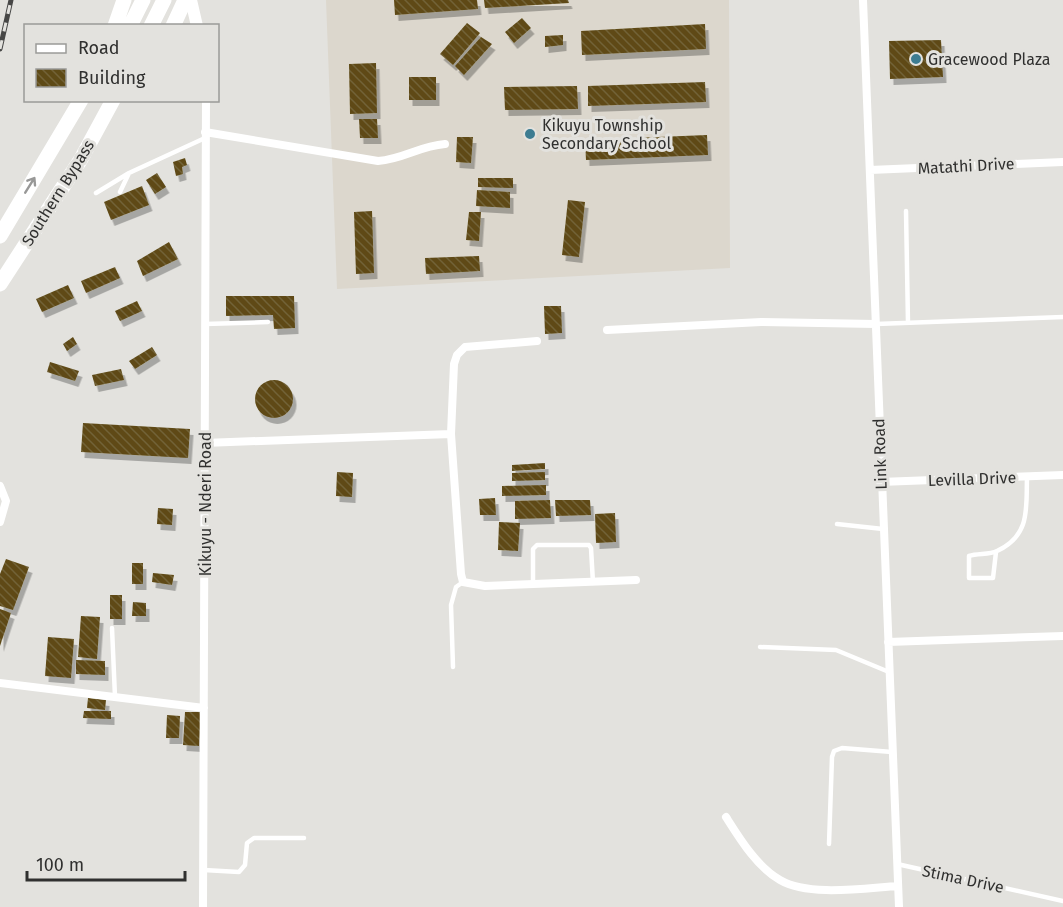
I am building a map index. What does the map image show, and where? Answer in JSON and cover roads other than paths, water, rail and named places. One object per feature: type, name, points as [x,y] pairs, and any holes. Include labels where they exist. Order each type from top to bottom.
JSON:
[{"type":"highway","points":[[116,24],[124,0]]},
{"type":"highway","points":[[131,24],[143,0]]},
{"type":"highway","points":[[152,24],[164,0]]},
{"type":"highway","points":[[174,24],[185,0]]},
{"type":"highway","name":"Southern Bypass","points":[[0,236],[80,102]]},
{"type":"highway","name":"Southern Bypass","points":[[0,284],[81,159],[112,102]]},
{"type":"highway","points":[[81,159],[124,102]]},
{"type":"street","points":[[191,0],[197,24]]},
{"type":"street","name":"Link Road","points":[[863,0],[880,482],[899,907]]},
{"type":"street","name":"Kikuyu - Nderi Road","points":[[203,907],[206,102]]},
{"type":"street","points":[[206,135],[378,162],[397,160],[426,146],[445,144]]},
{"type":"street","name":"Matathi Drive","points":[[870,170],[1063,162]]},
{"type":"street","points":[[607,330],[761,322],[876,324]]},
{"type":"street","points":[[537,341],[473,345],[460,351],[454,364],[451,434],[461,574],[464,582],[484,586],[636,580]]},
{"type":"street","points":[[204,443],[451,434]]},
{"type":"street","name":"Levilla Drive","points":[[880,482],[1063,476]]},
{"type":"street","points":[[0,486],[6,501],[0,522]]},
{"type":"street","points":[[888,642],[1063,636]]},
{"type":"street","points":[[0,683],[204,708]]},
{"type":"street","points":[[726,817],[755,857],[780,880],[795,886],[831,889],[898,886]]},
{"type":"lane","points":[[96,193],[129,173],[206,135]]},
{"type":"lane","points":[[120,192],[129,173]]},
{"type":"lane","points":[[906,211],[908,323]]},
{"type":"lane","points":[[876,324],[1063,317]]},
{"type":"lane","points":[[205,324],[268,322]]},
{"type":"lane","points":[[996,552],[993,578],[969,578],[969,556],[996,552],[1023,530],[1026,520],[1027,477]]},
{"type":"lane","points":[[837,524],[883,529]]},
{"type":"lane","points":[[533,585],[533,549],[537,546],[589,546],[593,583]]},
{"type":"lane","points":[[453,668],[451,605],[456,587],[464,582]]},
{"type":"lane","points":[[112,628],[114,697]]},
{"type":"lane","points":[[760,647],[836,650],[889,672]]},
{"type":"lane","points":[[829,844],[834,751],[842,748],[892,752]]},
{"type":"lane","points":[[204,870],[239,872],[245,865],[247,843],[254,838],[304,838]]},
{"type":"lane","name":"Stima Drive","points":[[897,864],[1063,901]]},
{"type":"railway","points":[[0,49],[11,0]]},
{"type":"place","name":"Gracewood Plaza","points":[[916,59]]},
{"type":"place","name":"Kikuyu Township Secondary School","points":[[530,134]]}]
